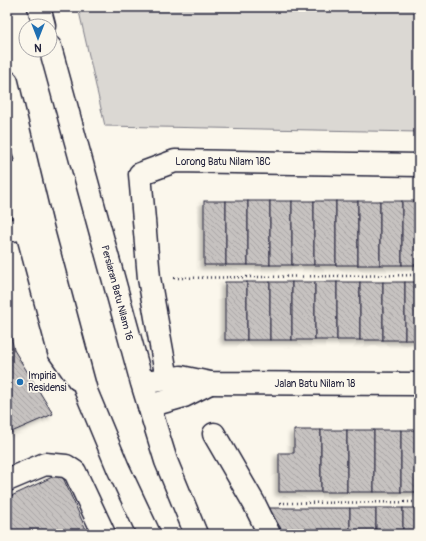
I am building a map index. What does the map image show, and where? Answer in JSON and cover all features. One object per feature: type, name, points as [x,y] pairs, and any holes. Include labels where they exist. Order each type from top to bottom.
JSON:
[{"type":"street","points":[[39,7],[42,18]]},
{"type":"street","name":"Persiaran Batu Nilam 16","points":[[53,58],[142,383],[166,461],[196,534]]},
{"type":"street","points":[[7,82],[41,223],[86,391],[118,468],[149,534]]},
{"type":"street","points":[[7,142],[16,229],[59,352],[86,391]]},
{"type":"street","name":"Lorong Batu Nilam 18C","points":[[167,379],[149,278],[140,174],[175,161],[419,165]]},
{"type":"street","name":"Jalan Batu Nilam 18","points":[[142,383],[181,377],[210,383],[419,384]]},
{"type":"street","name":"Jalan Batu Nilam 18","points":[[149,406],[184,396],[210,383]]},
{"type":"street","points":[[214,434],[254,504],[269,534]]},
{"type":"street","points":[[7,480],[45,464],[66,466],[75,472],[104,534]]},
{"type":"path","points":[[149,278],[419,275]]},
{"type":"path","points":[[254,504],[419,502]]},
{"type":"shaded area","points":[[78,7],[419,7],[419,132],[105,126]]},
{"type":"building","points":[[204,201],[226,201],[226,265],[204,265]]},
{"type":"building","points":[[226,201],[248,201],[248,265],[226,265]]},
{"type":"building","points":[[248,201],[270,201],[270,265],[248,265]]},
{"type":"building","points":[[270,201],[292,201],[292,265],[270,265]]},
{"type":"building","points":[[292,201],[314,201],[314,265],[292,265]]},
{"type":"building","points":[[314,201],[336,201],[336,265],[314,265]]},
{"type":"building","points":[[336,201],[358,201],[358,265],[336,265]]},
{"type":"building","points":[[358,201],[380,201],[380,265],[358,265]]},
{"type":"building","points":[[380,201],[402,201],[402,265],[380,265]]},
{"type":"building","points":[[402,201],[419,201],[419,265],[402,265]]},
{"type":"building","points":[[225,282],[247,282],[247,340],[225,340]]},
{"type":"building","points":[[247,282],[270,282],[270,340],[247,340]]},
{"type":"building","points":[[270,282],[292,282],[292,340],[270,340]]},
{"type":"building","points":[[292,282],[315,282],[315,340],[292,340]]},
{"type":"building","points":[[315,282],[337,282],[337,340],[315,340]]},
{"type":"building","points":[[337,282],[360,282],[360,340],[337,340]]},
{"type":"building","points":[[360,282],[383,282],[383,340],[360,340]]},
{"type":"building","points":[[383,282],[405,282],[405,340],[383,340]]},
{"type":"building","points":[[405,282],[419,282],[419,340],[405,340]]},
{"type":"building","name":"Impiria Residensi","points":[[7,317],[14,350],[53,414],[7,434]]},
{"type":"building","points":[[294,430],[321,430],[321,492],[279,492],[279,453],[294,453]]},
{"type":"building","points":[[321,430],[347,430],[347,492],[321,492]]},
{"type":"building","points":[[347,430],[374,430],[374,492],[347,492]]},
{"type":"building","points":[[374,430],[401,430],[401,492],[374,492]]},
{"type":"building","points":[[401,430],[419,430],[419,492],[401,492]]},
{"type":"building","points":[[61,473],[88,534],[7,534],[7,498]]},
{"type":"building","points":[[269,508],[350,508],[350,534],[284,534]]},
{"type":"building","points":[[350,508],[376,508],[376,534],[350,534]]},
{"type":"building","points":[[376,508],[403,508],[403,534],[376,534]]},
{"type":"building","points":[[403,508],[419,508],[419,534],[403,534]]},
{"type":"place","name":"Impiria Residensi","points":[[20,382]]}]
